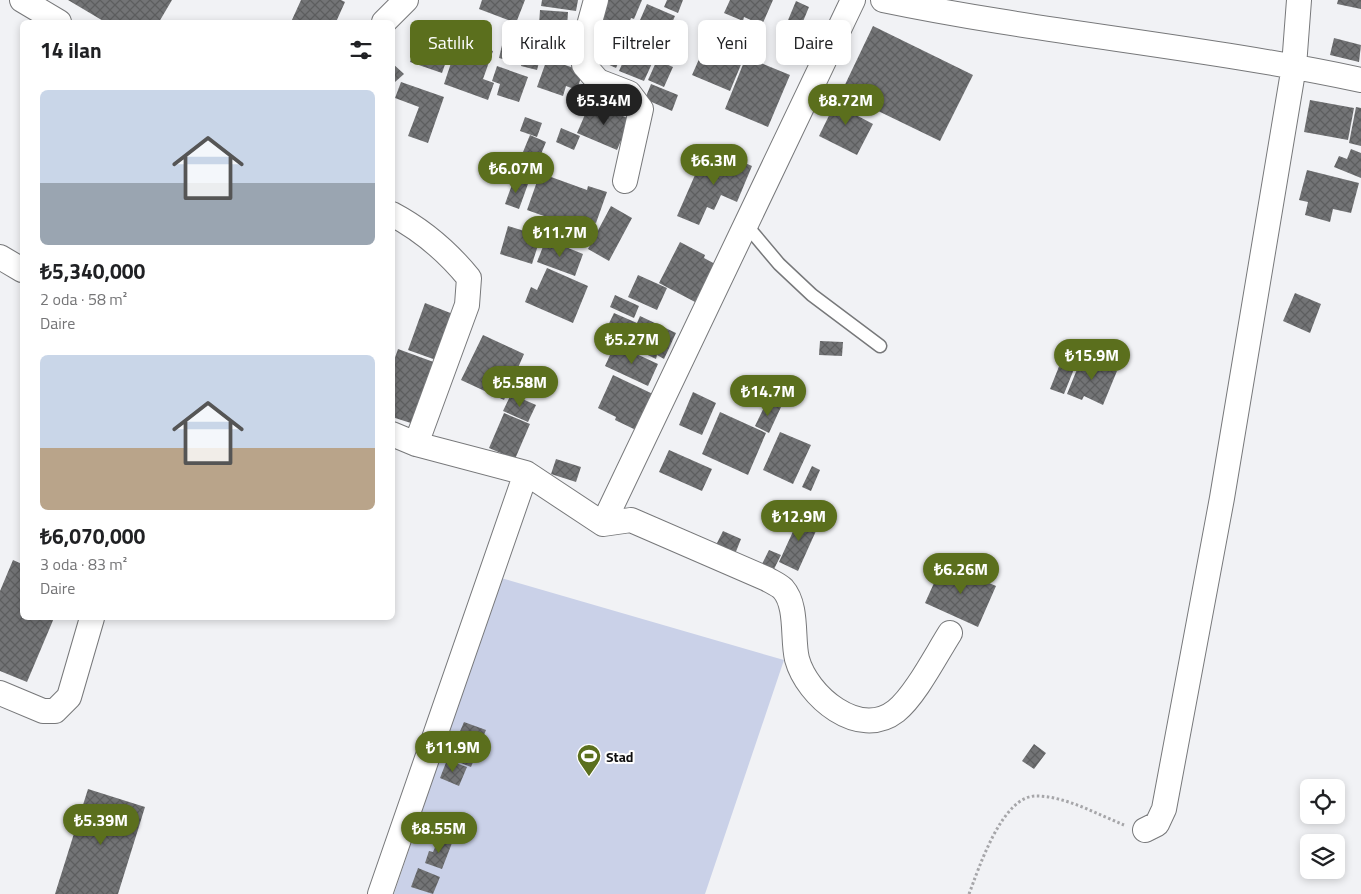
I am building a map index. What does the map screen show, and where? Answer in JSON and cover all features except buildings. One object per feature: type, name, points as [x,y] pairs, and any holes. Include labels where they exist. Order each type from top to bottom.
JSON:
[{"type":"street","points":[[22,0],[56,20]]},
{"type":"street","points":[[386,20],[406,0]]},
{"type":"street","points":[[596,0],[585,40],[584,66],[598,81],[629,93],[641,109],[625,181]]},
{"type":"street","points":[[603,524],[854,0]]},
{"type":"street","points":[[883,0],[965,17],[1294,66],[1361,80]]},
{"type":"street","points":[[1144,830],[1157,824],[1164,809],[1224,489],[1294,66],[1299,0]]},
{"type":"street","points":[[395,216],[419,228],[450,255],[469,278],[467,304],[416,444]]},
{"type":"street","points":[[0,257],[20,269]]},
{"type":"street","points":[[395,435],[416,444],[526,473],[603,524],[631,520],[767,579],[783,590],[790,604],[797,660],[810,686],[831,708],[853,718],[878,720],[896,712],[909,697],[950,633]]},
{"type":"street","points":[[380,894],[526,473]]},
{"type":"street","points":[[0,693],[43,711],[55,712],[69,697],[91,620]]},
{"type":"lane","points":[[747,226],[779,264],[812,295],[880,346]]},
{"type":"path","points":[[970,894],[982,860],[1000,822],[1014,806],[1034,796],[1055,799],[1127,826],[1144,830]]},
{"type":"shaded area","name":"Stad","points":[[501,578],[784,660],[705,894],[394,894]]},
{"type":"place","name":"Stad","points":[[589,777]]}]
